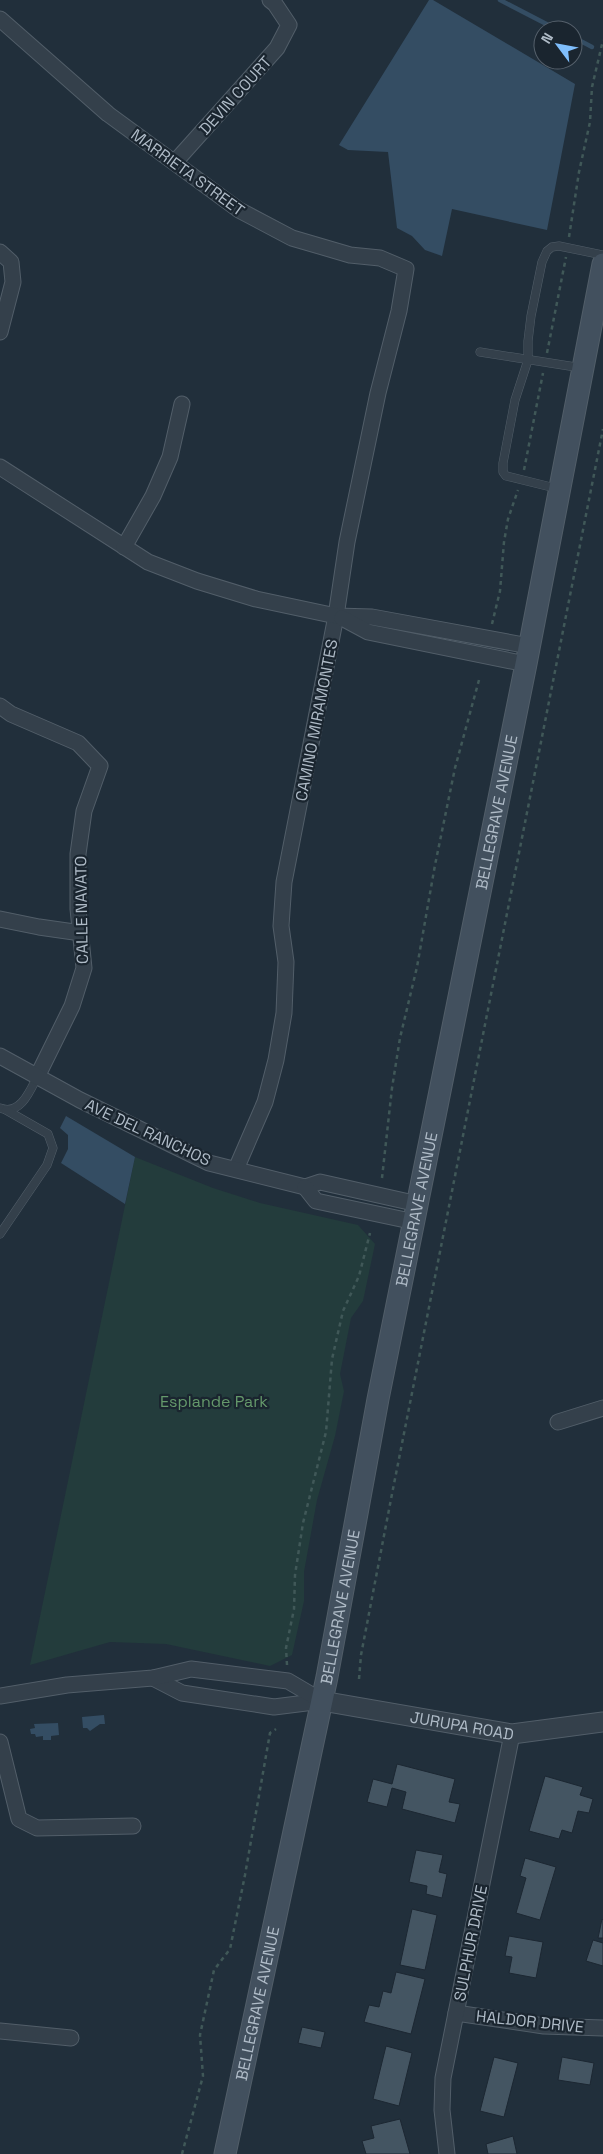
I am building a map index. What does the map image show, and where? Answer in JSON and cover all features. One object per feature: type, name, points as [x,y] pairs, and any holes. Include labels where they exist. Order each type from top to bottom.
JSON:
[{"type":"main road","name":"BELLEGRAVE AVENUE","points":[[226,2154],[322,1701],[378,1399],[528,655],[603,264]]},
{"type":"street","name":"DEVIN COURT","points":[[175,162],[277,48],[289,25],[275,4],[270,0]]},
{"type":"street","name":"MARRIETA STREET","points":[[0,19],[108,114],[240,210],[292,238],[350,255],[380,258],[406,269]]},
{"type":"street","points":[[0,252],[11,262],[13,282],[0,332]]},
{"type":"street","name":"CAMINO MIRAMONTES","points":[[236,1169],[265,1102],[276,1060],[284,1013],[286,962],[281,926],[284,882],[336,616],[347,542],[378,393],[399,311],[406,269]]},
{"type":"street","points":[[124,547],[153,496],[170,457],[182,404]]},
{"type":"street","points":[[0,467],[148,562],[197,581],[256,599],[336,616],[372,617],[528,655]]},
{"type":"street","name":"CALLE NAVATO","points":[[0,706],[11,714],[78,743],[100,766],[84,812],[78,854],[78,909],[84,968],[72,1006],[37,1077]]},
{"type":"street","points":[[0,919],[81,933]]},
{"type":"street","name":"AVE DEL RANCHOS","points":[[0,1056],[88,1104],[209,1163],[305,1187],[316,1201],[417,1213]]},
{"type":"street","points":[[558,1422],[603,1408]]},
{"type":"street","points":[[0,1696],[67,1685],[153,1678],[191,1669],[288,1681],[322,1701]]},
{"type":"street","points":[[153,1678],[182,1693],[274,1707],[322,1701]]},
{"type":"street","name":"JURUPA ROAD","points":[[322,1701],[512,1734],[603,1722]]},
{"type":"street","name":"SULPHUR DRIVE","points":[[447,2154],[442,2110],[443,2078],[512,1734]]},
{"type":"street","points":[[0,1742],[19,1819],[37,1828],[133,1826]]},
{"type":"street","name":"HALDOR DRIVE","points":[[456,2013],[544,2026],[603,2028]]},
{"type":"street","points":[[0,2031],[70,2038]]},
{"type":"lane","points":[[559,488],[506,476],[503,472],[503,463],[515,400],[528,360],[531,316],[542,262],[547,251],[552,247],[568,247],[603,254]]},
{"type":"lane","points":[[480,352],[582,368]]},
{"type":"lane","points":[[3,1109],[17,1107],[26,1098],[37,1077]]},
{"type":"lane","points":[[0,1234],[47,1165],[53,1148],[48,1134],[3,1109]]},
{"type":"path","points":[[492,624],[500,591],[508,519],[522,479],[568,247],[579,172],[590,122],[592,87],[603,40]]},
{"type":"path","points":[[360,1679],[361,1655],[388,1513],[603,429]]},
{"type":"path","points":[[382,1178],[392,1088],[400,1038],[418,967],[435,865],[455,768],[480,680]]},
{"type":"path","points":[[287,1670],[286,1648],[294,1609],[295,1575],[303,1523],[326,1432],[332,1359],[343,1311],[359,1276],[370,1232]]},
{"type":"path","points":[[182,2154],[203,2076],[200,2035],[214,1970],[230,1949],[270,1733],[276,1729]]},
{"type":"green space","name":"Esplande Park","points":[[135,1157],[213,1188],[260,1203],[358,1225],[375,1244],[363,1301],[351,1318],[340,1374],[344,1391],[335,1436],[317,1500],[304,1572],[304,1601],[292,1655],[270,1666],[166,1644],[110,1642],[30,1665]]},
{"type":"water","points":[[429,0],[433,0],[533,59],[533,70],[551,70],[575,84],[547,230],[452,209],[442,256],[425,250],[412,236],[397,228],[388,152],[348,150],[339,145]]},
{"type":"water","points":[[66,1116],[135,1157],[125,1204],[61,1163],[68,1149],[68,1135],[60,1128]]},
{"type":"water","points":[[104,1715],[105,1724],[100,1724],[90,1731],[87,1728],[83,1728],[82,1717]]},
{"type":"water","points":[[58,1723],[59,1735],[51,1736],[51,1740],[43,1740],[43,1736],[36,1737],[35,1734],[31,1734],[30,1729],[35,1728],[34,1724]]},
{"type":"building","points":[[397,1764],[455,1779],[449,1802],[460,1804],[455,1823],[402,1809],[406,1792],[392,1788],[387,1807],[367,1802],[373,1779],[392,1784]]},
{"type":"building","points":[[545,1776],[583,1787],[580,1795],[593,1799],[589,1813],[578,1811],[572,1833],[562,1830],[559,1839],[529,1831]]},
{"type":"building","points":[[416,1850],[443,1855],[439,1872],[447,1874],[442,1898],[426,1894],[427,1886],[409,1882]]},
{"type":"building","points":[[525,1858],[556,1867],[540,1920],[516,1913],[526,1878],[520,1876]]},
{"type":"building","points":[[412,1909],[437,1915],[425,1970],[400,1965]]},
{"type":"building","points":[[602,1919],[603,1938],[598,1938]]},
{"type":"building","points":[[509,1936],[543,1942],[536,1978],[509,1973],[512,1957],[505,1956]]},
{"type":"building","points":[[593,1940],[603,1943],[603,1966],[586,1961]]},
{"type":"building","points":[[396,1972],[425,1979],[411,2034],[364,2022],[369,2005],[379,2007],[383,1991],[391,1993]]},
{"type":"building","points":[[302,2027],[325,2032],[321,2048],[298,2043]]},
{"type":"building","points":[[386,2046],[412,2053],[399,2106],[373,2099]]},
{"type":"building","points":[[494,2057],[518,2063],[504,2117],[480,2111]]},
{"type":"building","points":[[562,2057],[594,2063],[590,2085],[558,2080]]},
{"type":"building","points":[[400,2119],[410,2154],[366,2154],[362,2141],[374,2138],[371,2126]]},
{"type":"building","points":[[513,2136],[517,2154],[488,2154],[486,2144]]},
{"type":"waterway","points":[[500,0],[539,20]]},
{"type":"waterway","points":[[583,42],[592,47]]}]
